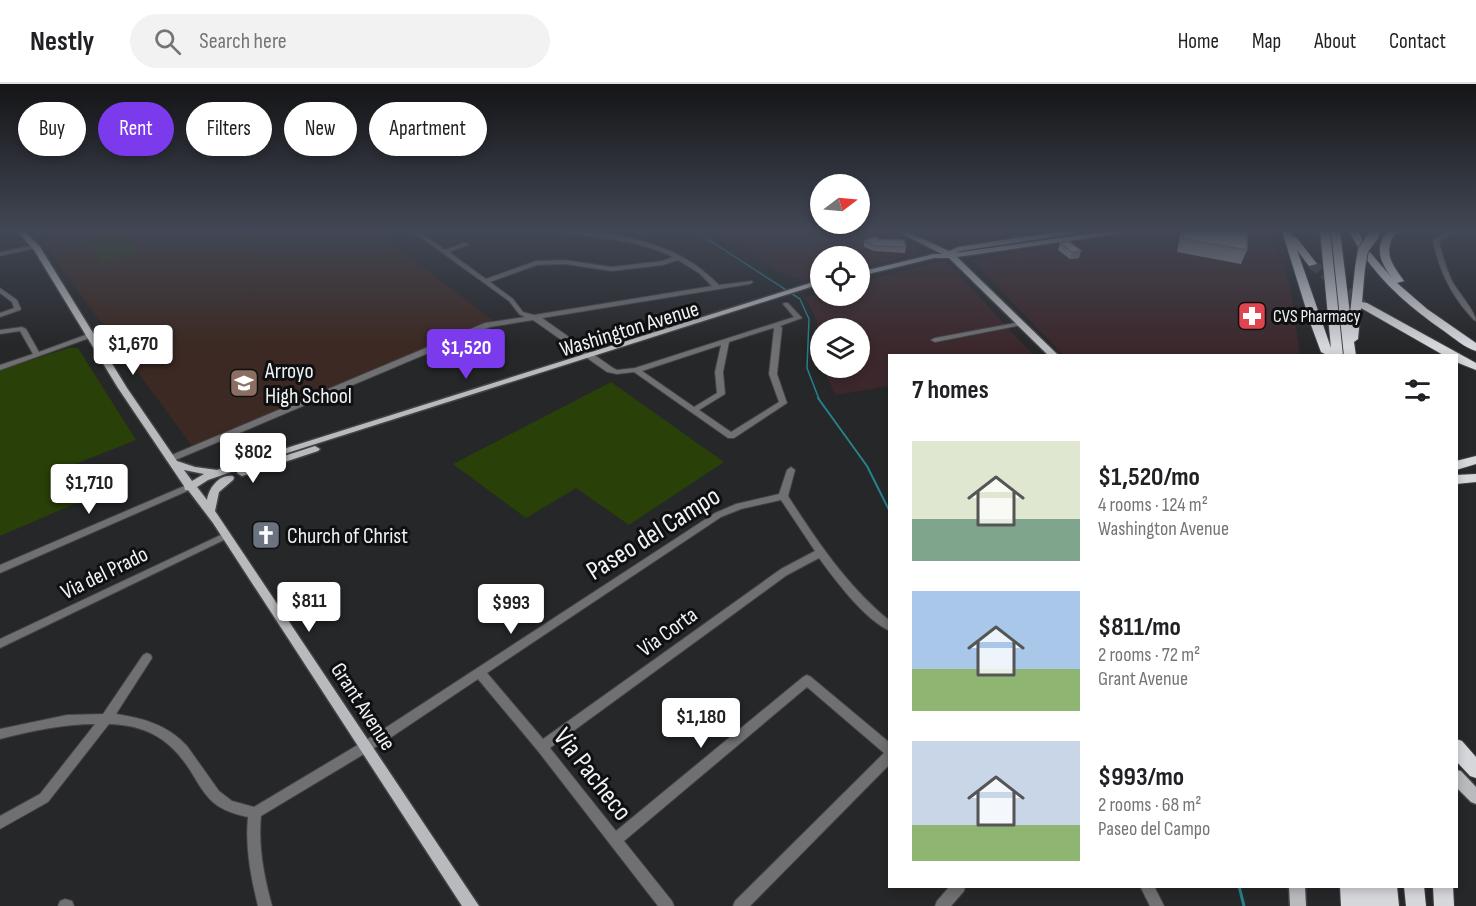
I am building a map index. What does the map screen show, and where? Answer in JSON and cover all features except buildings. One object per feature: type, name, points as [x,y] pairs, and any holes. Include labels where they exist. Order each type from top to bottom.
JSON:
[{"type":"highway","points":[[1298,269],[1316,325],[1331,354]]},
{"type":"highway","points":[[1322,269],[1331,354]]},
{"type":"highway","points":[[1327,269],[1331,354]]},
{"type":"highway","points":[[1340,269],[1350,354]]},
{"type":"highway","points":[[1350,354],[1360,269]]},
{"type":"highway","points":[[1379,269],[1423,310],[1476,348]]},
{"type":"highway","points":[[1392,269],[1423,310]]},
{"type":"highway","points":[[1363,305],[1451,354]]},
{"type":"highway","points":[[1458,358],[1476,367]]},
{"type":"highway","points":[[1458,465],[1476,460]]},
{"type":"highway","points":[[1458,480],[1476,478]]},
{"type":"highway","points":[[1458,749],[1476,770]]},
{"type":"highway","points":[[1350,888],[1351,906]]},
{"type":"highway","points":[[1370,888],[1371,906]]},
{"type":"highway","points":[[1387,888],[1389,906]]},
{"type":"highway","points":[[1414,888],[1416,906]]},
{"type":"highway","points":[[1443,888],[1444,906]]},
{"type":"main road","name":"Grant Avenue","points":[[50,269],[189,487],[210,511],[471,906]]},
{"type":"main road","points":[[965,269],[1053,354]]},
{"type":"main road","name":"Washington Avenue","points":[[189,487],[592,357],[785,299],[810,286]]},
{"type":"main road","name":"Washington Avenue","points":[[801,290],[810,289]]},
{"type":"main road","points":[[1020,324],[1022,330],[1044,354]]},
{"type":"main road","points":[[172,461],[203,472],[228,474]]},
{"type":"main road","points":[[210,511],[213,490],[228,474]]},
{"type":"main road","points":[[1458,760],[1476,776]]},
{"type":"main road","points":[[1458,778],[1476,797]]},
{"type":"main road","points":[[1297,888],[1298,906]]},
{"type":"street","points":[[469,269],[511,300],[521,313],[538,319],[616,372],[636,370],[798,318],[785,299]]},
{"type":"street","points":[[485,281],[518,269]]},
{"type":"street","points":[[695,269],[717,287]]},
{"type":"street","points":[[1443,269],[1458,300],[1476,318]]},
{"type":"street","points":[[172,461],[488,325],[750,282]]},
{"type":"street","points":[[0,291],[15,301],[18,309],[0,315]]},
{"type":"street","points":[[935,340],[1020,324]]},
{"type":"street","points":[[636,370],[731,435],[783,403],[773,374],[778,328],[774,326]]},
{"type":"street","points":[[0,332],[22,329],[37,355]]},
{"type":"street","points":[[0,368],[91,336]]},
{"type":"street","points":[[694,411],[721,394],[719,372],[726,340]]},
{"type":"street","points":[[791,470],[783,496],[820,553],[867,610],[888,626]]},
{"type":"street","points":[[0,569],[189,487]]},
{"type":"street","name":"Paseo del Campo","points":[[255,813],[366,747],[718,514],[739,506],[783,496]]},
{"type":"street","name":"Via del Prado","points":[[0,644],[225,536]]},
{"type":"street","name":"Via Corta","points":[[542,747],[784,572],[820,553]]},
{"type":"street","points":[[0,823],[44,798],[107,718],[147,658]]},
{"type":"street","name":"Via Pacheco","points":[[480,673],[542,747],[667,906]]},
{"type":"street","points":[[615,841],[807,680],[888,751]]},
{"type":"street","points":[[0,734],[41,723],[107,718],[150,726],[175,741],[222,803],[255,813],[253,834],[255,854],[265,906]]},
{"type":"street","points":[[740,906],[888,755]]},
{"type":"street","points":[[942,906],[957,888]]},
{"type":"street","points":[[1147,888],[1157,906]]},
{"type":"shaded area","name":"Arroyo High School","points":[[62,269],[426,269],[493,320],[192,446]]},
{"type":"shaded area","points":[[776,269],[810,269],[810,280],[805,281]]},
{"type":"shaded area","points":[[909,269],[954,269],[1032,354],[888,354],[888,386],[836,395],[827,378],[870,378],[870,318],[816,318],[806,298],[810,297],[810,306],[870,306],[870,279]]},
{"type":"shaded area","points":[[981,269],[1284,269],[1291,291],[1300,354],[1062,354]]},
{"type":"green space","points":[[69,348],[78,348],[136,440],[63,469],[79,502],[0,536],[0,370]]},
{"type":"green space","points":[[611,382],[724,462],[629,525],[576,488],[526,518],[453,464]]},
{"type":"waterway","points":[[754,269],[800,299],[809,319],[807,368],[819,399]]},
{"type":"waterway","points":[[818,398],[867,466],[888,508]]},
{"type":"waterway","points":[[1240,888],[1244,906]]},
{"type":"tunnel","points":[[1319,269],[1363,305]]},
{"type":"place","name":"CVS Pharmacy","points":[[1252,316]]},
{"type":"place","name":"Arroyo High School","points":[[244,383]]},
{"type":"place","name":"Church of Christ","points":[[266,535]]}]
